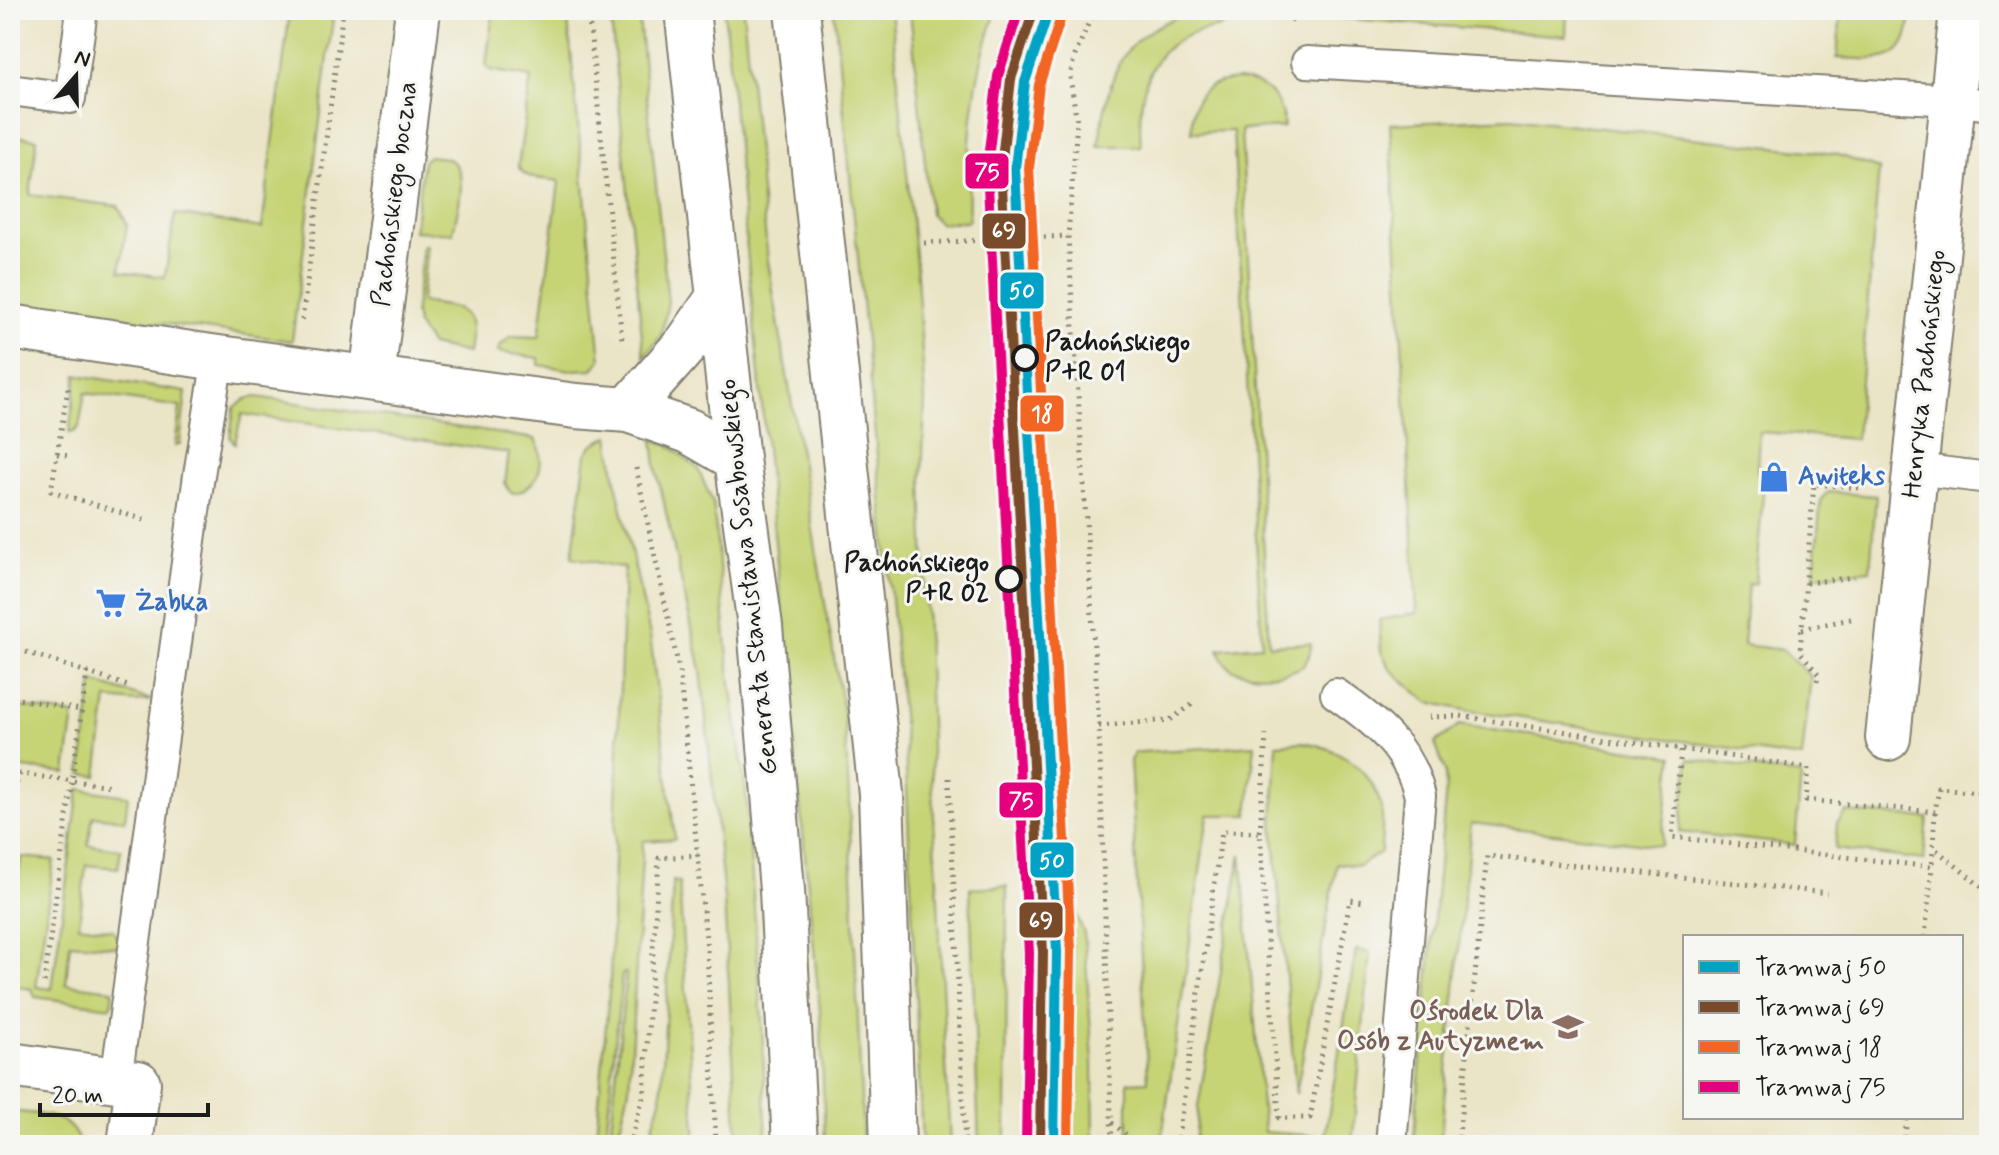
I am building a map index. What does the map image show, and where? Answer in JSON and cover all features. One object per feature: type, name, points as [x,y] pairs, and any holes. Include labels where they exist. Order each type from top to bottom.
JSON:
[{"type":"main road","name":"Pachońskiego boczna","points":[[372,378],[418,10]]},
{"type":"main road","name":"Generała Stanisława Sosabowskiego","points":[[687,10],[737,459],[760,626],[782,890],[795,1145]]},
{"type":"main road","points":[[797,10],[881,794],[893,1145]]},
{"type":"main road","name":"Henryka Pachońskiego","points":[[1888,738],[1916,469],[1971,103],[1962,10]]},
{"type":"main road","points":[[628,410],[688,342],[719,297]]},
{"type":"main road","points":[[10,327],[218,358],[576,406],[628,410],[689,431],[737,459]]},
{"type":"main road","points":[[10,1065],[138,1083],[130,1145]]},
{"type":"lane","points":[[10,90],[70,98],[82,10]]},
{"type":"lane","points":[[1307,62],[1971,103]]},
{"type":"lane","points":[[116,1080],[199,475],[218,358]]},
{"type":"lane","points":[[1916,469],[1989,478]]},
{"type":"lane","points":[[1336,694],[1364,713],[1393,740],[1415,775],[1420,796],[1391,1145]]},
{"type":"path","points":[[296,368],[343,10]]},
{"type":"path","points":[[588,10],[623,351]]},
{"type":"path","points":[[1094,10],[1074,58],[1070,77],[1077,122],[1068,236],[1099,726],[1112,1145]]},
{"type":"path","points":[[1280,10],[1294,22]]},
{"type":"path","points":[[924,243],[1068,236]]},
{"type":"path","points":[[69,382],[51,491],[161,525]]},
{"type":"path","points":[[57,454],[69,456]]},
{"type":"path","points":[[634,457],[675,640],[707,949],[716,1145]]},
{"type":"path","points":[[1817,681],[1819,675],[1800,652],[1814,484],[1869,488]]},
{"type":"path","points":[[1806,583],[1861,577]]},
{"type":"path","points":[[1802,629],[1857,617]]},
{"type":"path","points":[[26,652],[140,690]]},
{"type":"path","points":[[44,983],[87,672]]},
{"type":"path","points":[[12,698],[81,710]]},
{"type":"path","points":[[1099,726],[1170,720],[1196,702]]},
{"type":"path","points":[[1421,721],[1430,716],[1460,716],[1809,768],[1806,800],[1935,812]]},
{"type":"path","points":[[1266,734],[1260,832],[1279,1118],[1310,1118],[1350,900],[1372,903]]},
{"type":"path","points":[[1681,751],[1672,837],[1932,867]]},
{"type":"path","points":[[11,798],[20,774],[156,792]]},
{"type":"path","points":[[949,778],[965,1145]]},
{"type":"path","points":[[1925,935],[1939,788],[1989,793]]},
{"type":"path","points":[[1177,1145],[1222,831],[1260,832]]},
{"type":"path","points":[[1933,847],[1989,893]]},
{"type":"path","points":[[629,1145],[644,1094],[659,858],[698,855]]},
{"type":"path","points":[[1458,1145],[1487,856],[1827,893]]},
{"type":"path","points":[[1904,1145],[1907,1119]]},
{"type":"path","points":[[1111,1123],[1139,1145]]},
{"type":"green space","points":[[290,10],[334,10],[292,341],[10,303],[10,135],[37,139],[30,195],[118,206],[127,224],[120,271],[165,277],[175,214],[262,228]]},
{"type":"green space","points":[[493,10],[567,10],[601,360],[593,369],[571,370],[539,365],[539,358],[498,352],[511,336],[539,337],[559,181],[530,177],[518,166],[531,77],[490,70],[486,65]]},
{"type":"green space","points":[[610,10],[638,10],[668,302],[661,336],[644,357]]},
{"type":"green space","points":[[724,10],[743,10],[768,261],[844,717],[863,1145],[825,1145],[821,1022]]},
{"type":"green space","points":[[834,10],[891,10],[917,275],[925,400],[922,480],[932,778],[950,1145],[922,1145],[905,745]]},
{"type":"green space","points":[[910,10],[997,10],[981,61],[972,114],[969,221],[940,223],[930,214]]},
{"type":"green space","points":[[1197,10],[1229,10],[1222,27],[1179,40],[1164,51],[1153,66],[1142,102],[1141,146],[1098,146],[1108,96],[1122,59],[1133,44],[1149,31]]},
{"type":"green space","points":[[1330,10],[1567,10],[1566,36],[1341,18],[1341,12]]},
{"type":"green space","points":[[1841,10],[1911,10],[1905,41],[1890,56],[1837,58]]},
{"type":"green space","points":[[1238,80],[1257,84],[1271,93],[1280,108],[1284,127],[1241,130],[1269,645],[1311,643],[1309,655],[1302,666],[1265,675],[1235,670],[1228,666],[1219,649],[1262,645],[1233,131],[1192,132],[1193,110],[1201,94],[1216,84]]},
{"type":"green space","points":[[1512,118],[1836,154],[1879,169],[1856,439],[1759,432],[1757,471],[1765,473],[1755,583],[1748,584],[1743,645],[1783,650],[1811,677],[1802,758],[1465,710],[1428,702],[1391,670],[1381,652],[1379,620],[1417,613],[1390,124]]},
{"type":"green space","points":[[429,156],[448,159],[459,173],[461,193],[453,233],[414,231],[423,161]]},
{"type":"green space","points":[[423,245],[427,245],[421,302],[455,308],[467,317],[470,325],[468,353],[431,345],[417,325],[415,312]]},
{"type":"green space","points":[[77,375],[186,392],[180,444],[175,446],[180,407],[85,393],[79,427],[69,433]]},
{"type":"green space","points":[[256,397],[535,439],[540,456],[539,471],[531,484],[516,493],[510,492],[505,483],[509,453],[242,414],[235,443],[230,438],[234,408],[246,399]]},
{"type":"green space","points":[[609,436],[617,487],[650,635],[675,839],[643,841],[629,1089],[621,1124],[610,1139],[626,973],[622,974],[605,1145],[595,1145],[610,981],[624,568],[572,557],[586,455],[592,445]]},
{"type":"green space","points":[[653,439],[669,445],[698,469],[713,503],[729,668],[746,793],[767,1145],[738,1145],[724,899],[701,670],[656,467]]},
{"type":"green space","points":[[1828,492],[1876,496],[1870,570],[1814,576],[1821,499]]},
{"type":"green space","points":[[93,682],[151,700],[107,699],[97,776],[81,774]]},
{"type":"green space","points":[[10,705],[74,715],[66,773],[14,767],[10,776]]},
{"type":"green space","points":[[1459,725],[1673,756],[1661,846],[1471,823],[1440,1145],[1413,1145],[1446,789],[1445,771],[1435,743]]},
{"type":"green space","points":[[1302,742],[1340,754],[1362,771],[1376,793],[1382,823],[1381,852],[1359,866],[1337,863],[1296,1094],[1273,824],[1277,744]]},
{"type":"green space","points":[[1255,745],[1248,815],[1208,815],[1161,1145],[1128,1145],[1128,1082],[1148,1081],[1130,760],[1135,753],[1141,752]]},
{"type":"green space","points":[[1689,759],[1801,775],[1795,845],[1680,832]]},
{"type":"green space","points":[[79,789],[128,796],[125,820],[93,816],[88,845],[121,849],[118,868],[86,865],[79,925],[113,930],[122,947],[70,943],[66,984],[113,990],[111,1007],[35,997],[32,989],[10,986],[10,923],[21,857],[54,860],[36,987],[52,989]]},
{"type":"green space","points":[[1846,812],[1928,818],[1924,860],[1835,849],[1837,823]]},
{"type":"green space","points":[[1241,854],[1264,1132],[1325,1136],[1356,950],[1370,952],[1352,1145],[1195,1145],[1198,1107]]},
{"type":"green space","points":[[673,881],[679,882],[696,1145],[647,1145],[661,1100]]},
{"type":"green space","points":[[1064,884],[1084,933],[1093,1061],[1094,1145],[1064,1145]]},
{"type":"green space","points":[[1007,886],[1006,1145],[979,1145],[970,888]]},
{"type":"green space","points":[[10,1111],[61,1120],[69,1126],[80,1145],[10,1145]]},
{"type":"tram line","name":"75","points":[[1019,10],[998,76],[987,167],[1029,953],[1026,1145]]},
{"type":"tram line","name":"69","points":[[1034,10],[1011,79],[1001,168],[1043,952],[1040,1145]]},
{"type":"tram line","name":"50","points":[[1049,10],[1025,82],[1015,168],[1057,952],[1054,1145]]},
{"type":"tram line","name":"18","points":[[1062,14],[1039,85],[1029,168],[1071,951],[1068,1145]]},
{"type":"place","name":"Pachońskiego P+R 01","points":[[1025,358]]},
{"type":"place","name":"Awiteks","points":[[1774,477]]},
{"type":"place","name":"Pachońskiego P+R 02","points":[[1009,579]]},
{"type":"place","name":"Żabka","points":[[111,603]]},
{"type":"place","name":"Ośrodek Dla Osób z Autyzmem","points":[[1568,1027]]}]
